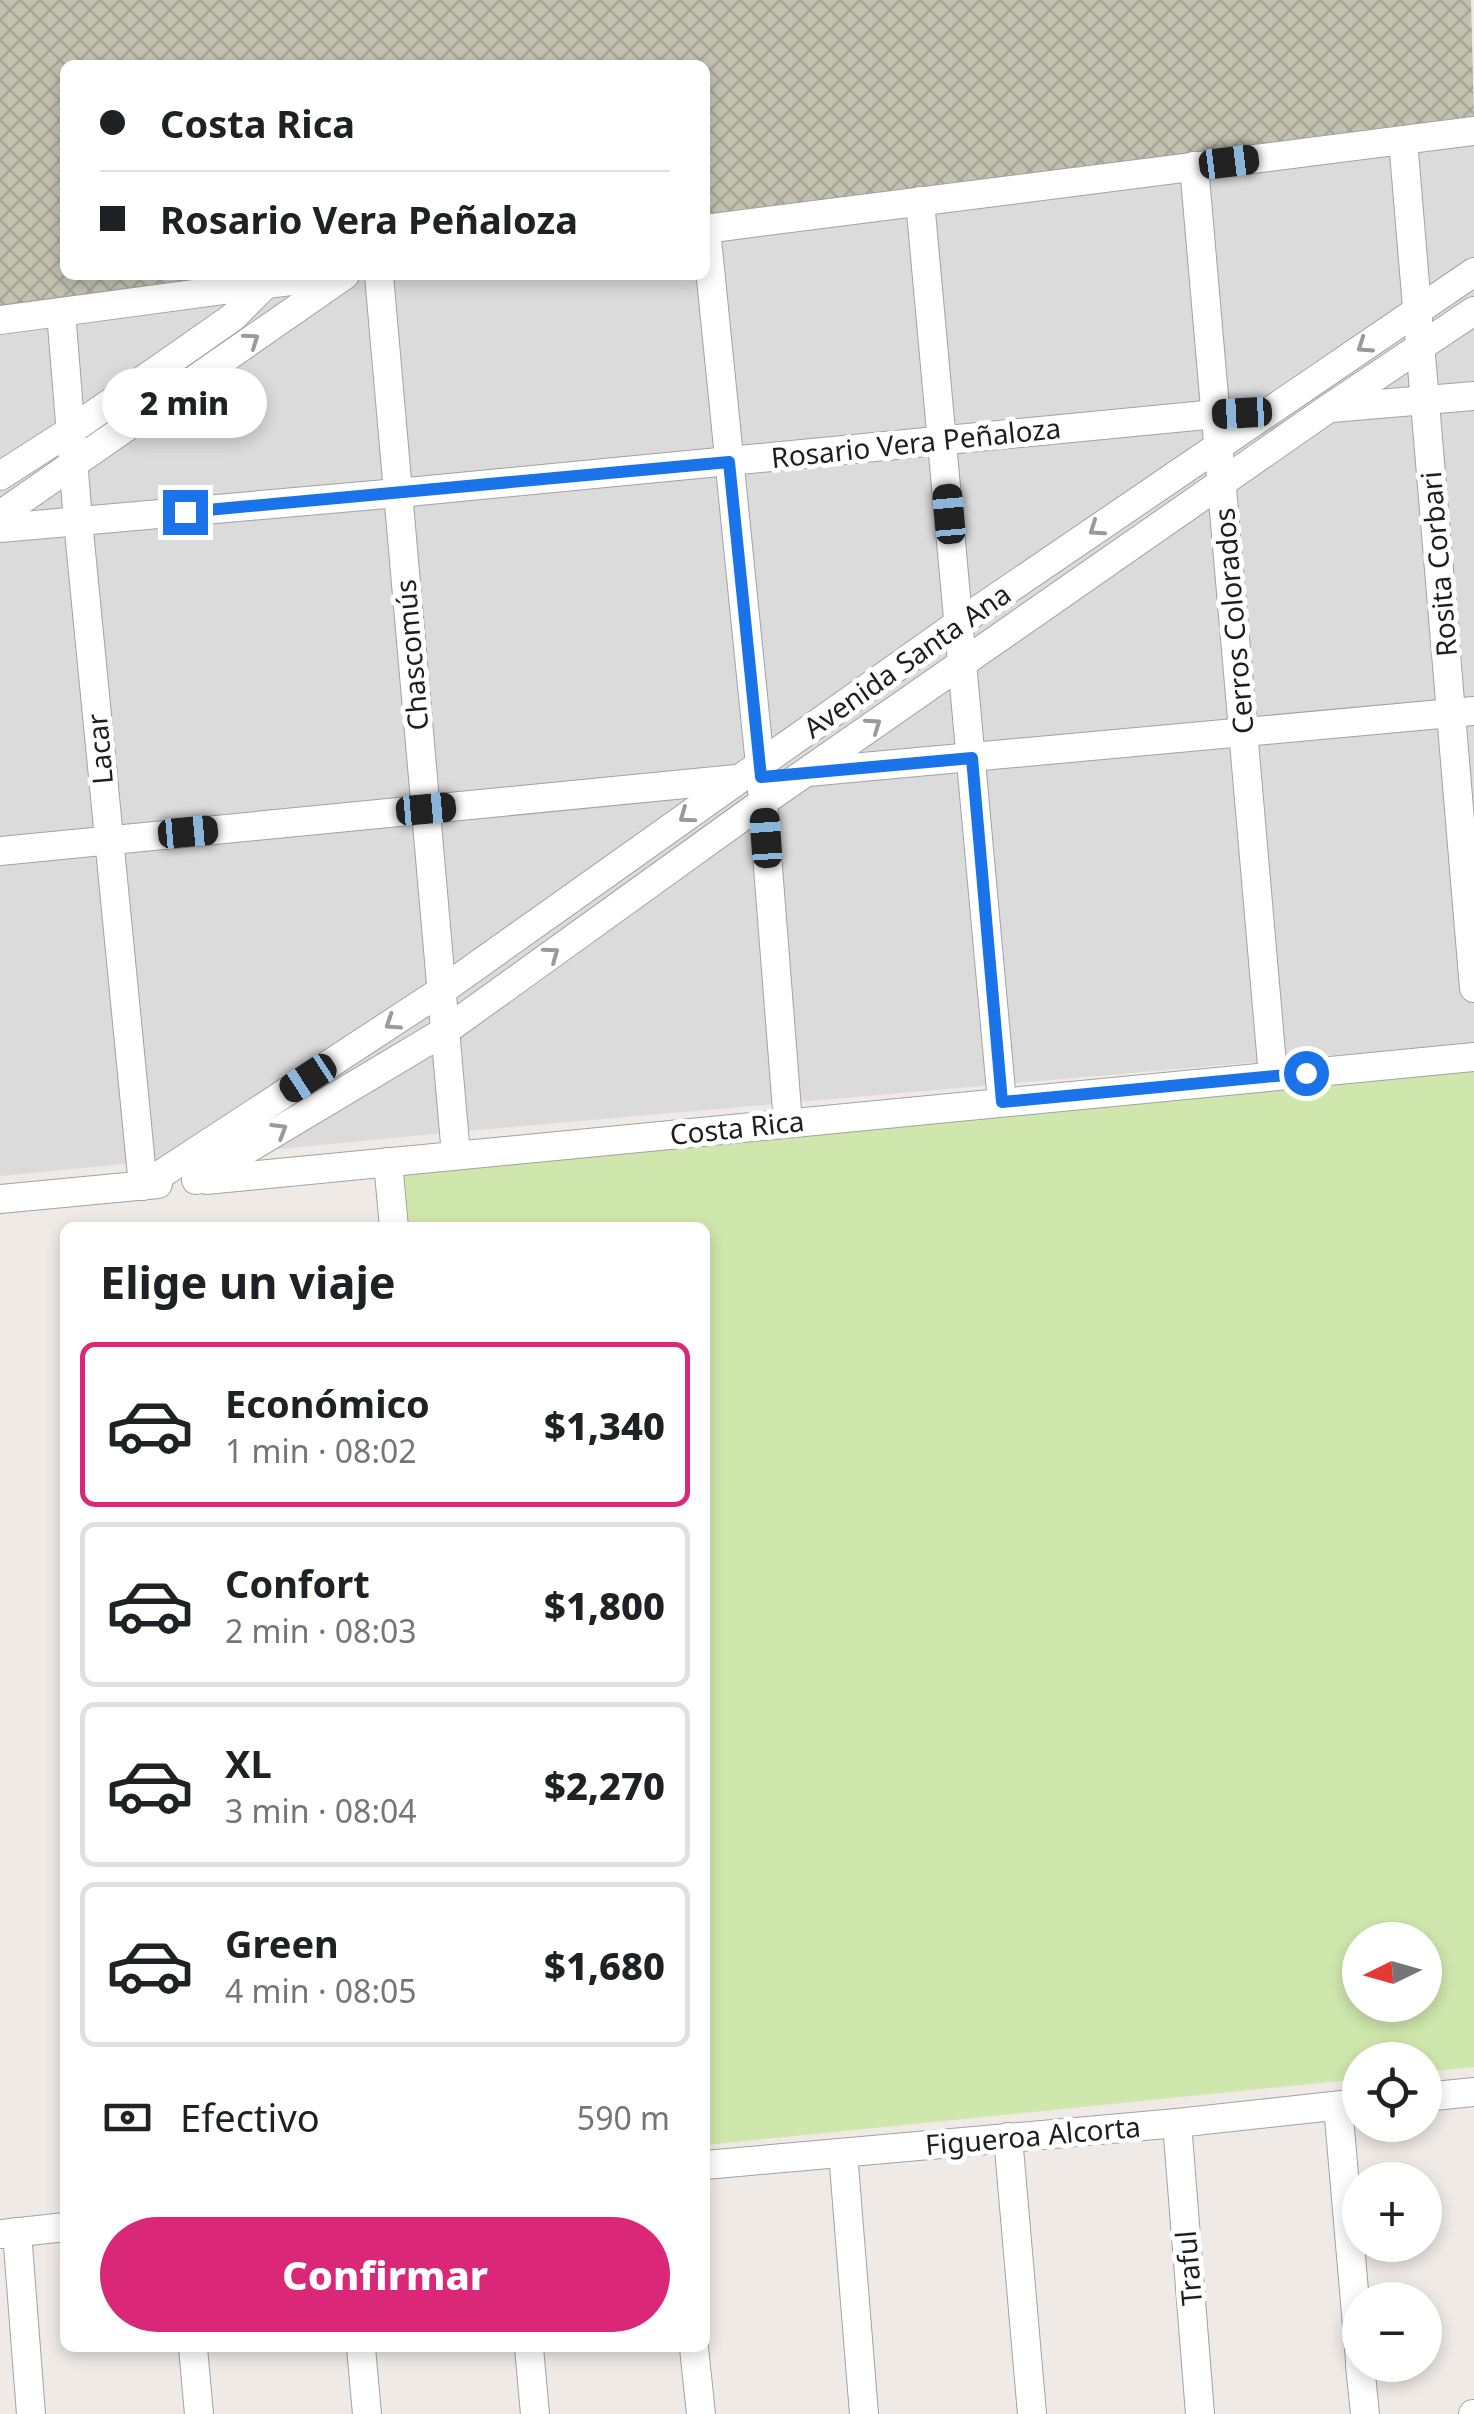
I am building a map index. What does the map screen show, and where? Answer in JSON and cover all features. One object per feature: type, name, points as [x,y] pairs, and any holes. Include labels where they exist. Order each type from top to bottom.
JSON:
[{"type":"street","points":[[710,228],[1474,131]]},
{"type":"street","name":"Rosita Corbari","points":[[1403,140],[1425,400],[1463,712],[1474,988]]},
{"type":"street","name":"Cerros Colorados","points":[[1194,166],[1273,1076]]},
{"type":"street","points":[[920,201],[1002,1102]]},
{"type":"street","name":"Avenida Santa Ana","points":[[196,1180],[445,1032],[756,781],[959,624],[1474,272]]},
{"type":"street","points":[[710,278],[788,1123]]},
{"type":"street","points":[[0,320],[303,280]]},
{"type":"street","points":[[0,516],[338,280]]},
{"type":"street","name":"Chascomús","points":[[379,280],[456,1155]]},
{"type":"street","points":[[0,476],[232,317],[264,286]]},
{"type":"street","name":"Avenida Santa Ana","points":[[142,1186],[756,781],[806,772],[1328,408],[1474,311]]},
{"type":"street","name":"Lacar","points":[[61,312],[142,1186]]},
{"type":"street","name":"Rosario Vera Peñaloza","points":[[0,528],[1216,414],[1474,396]]},
{"type":"street","points":[[806,772],[1463,712]]},
{"type":"street","points":[[0,851],[756,781]]},
{"type":"street","name":"Costa Rica","points":[[0,1200],[1474,1057]]},
{"type":"street","points":[[388,1162],[393,1222]]},
{"type":"street","points":[[1442,2095],[1474,2092]]},
{"type":"street","name":"Figueroa Alcorta","points":[[710,2165],[1342,2106]]},
{"type":"street","name":"Traful","points":[[1177,2123],[1200,2414]]},
{"type":"street","points":[[1008,2137],[1032,2414]]},
{"type":"street","points":[[1351,2142],[1357,2282]]},
{"type":"street","points":[[843,2154],[864,2414]]},
{"type":"street","points":[[31,2414],[8,2233],[60,2228]]},
{"type":"street","points":[[193,2352],[199,2414]]},
{"type":"street","points":[[362,2352],[367,2414]]},
{"type":"street","points":[[529,2352],[535,2414]]},
{"type":"street","points":[[694,2352],[701,2414]]},
{"type":"street","points":[[1362,2382],[1365,2414]]},
{"type":"shaded area","points":[[0,0],[1471,0],[1474,123],[710,222],[710,60],[60,60],[60,280],[243,280],[0,320]]},
{"type":"shaded area","points":[[1474,135],[1474,1043],[0,1176],[0,325],[359,280],[710,280],[710,232]]},
{"type":"green space","points":[[1474,1068],[1474,2067],[1442,2070],[1442,2042],[1342,2042],[1342,2081],[710,2144],[710,1222],[399,1222],[394,1168]]},
{"type":"route","points":[[185,512],[729,462],[761,777],[972,758],[1002,1102],[1306,1073]]}]
